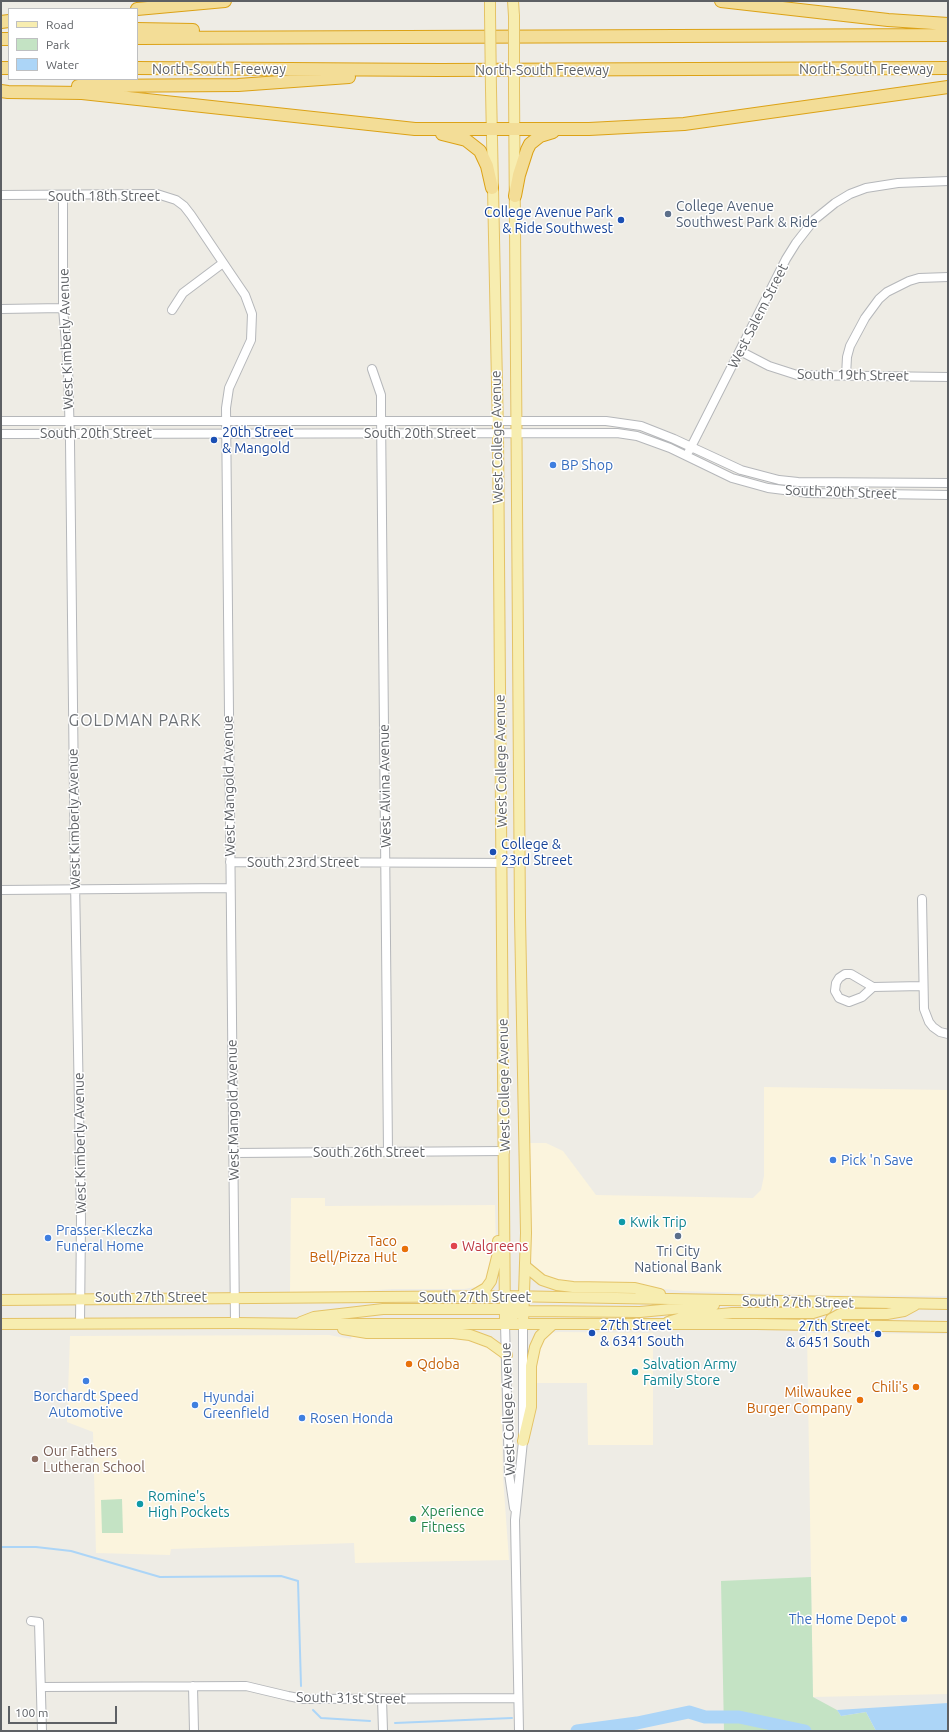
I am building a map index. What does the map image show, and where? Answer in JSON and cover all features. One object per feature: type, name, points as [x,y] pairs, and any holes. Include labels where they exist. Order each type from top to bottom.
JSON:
[{"type":"highway","points":[[138,9],[225,1]]},
{"type":"highway","points":[[721,1],[888,20],[948,24]]},
{"type":"highway","points":[[138,29],[374,37]]},
{"type":"highway","points":[[138,38],[948,35]]},
{"type":"highway","name":"North-South Freeway","points":[[138,68],[440,70],[948,68]]},
{"type":"highway","points":[[1,90],[238,85],[440,70]]},
{"type":"highway","points":[[415,129],[578,129],[684,124],[948,87]]},
{"type":"highway","points":[[1,90],[8,92],[82,93],[415,129],[459,138],[475,147],[480,151],[487,166],[492,188]]},
{"type":"highway","points":[[515,196],[524,157],[530,144],[546,133],[578,129]]},
{"type":"main road","name":"West College Avenue","points":[[490,1],[492,188],[498,420],[506,1324]]},
{"type":"main road","name":"West College Avenue","points":[[513,1],[519,863],[525,1266],[523,1324]]},
{"type":"main road","points":[[472,1296],[486,1288],[494,1272],[498,1253],[498,1199],[505,1163]]},
{"type":"main road","points":[[525,1266],[542,1280],[558,1285],[573,1288],[635,1288],[682,1298]]},
{"type":"main road","name":"South 27th Street","points":[[1,1300],[80,1298],[505,1296],[948,1304]]},
{"type":"main road","points":[[296,1324],[314,1317],[383,1310],[505,1309],[516,1304],[524,1297]]},
{"type":"main road","points":[[506,1324],[513,1314],[524,1311],[640,1312],[744,1301]]},
{"type":"main road","points":[[660,1325],[681,1318],[732,1313],[814,1313],[826,1309],[830,1302]]},
{"type":"main road","points":[[830,1325],[831,1319],[840,1314],[887,1314],[904,1311],[917,1304]]},
{"type":"main road","name":"South 27th Street","points":[[1,1324],[553,1324],[948,1327]]},
{"type":"main road","points":[[319,1324],[367,1333],[453,1333],[470,1335],[489,1342],[506,1355]]},
{"type":"main road","points":[[524,1441],[531,1407],[531,1366],[535,1346],[540,1336],[553,1324]]},
{"type":"street","name":"West Salem Street","points":[[686,455],[786,259],[805,230],[823,212],[850,194],[866,188],[882,185],[948,181]]},
{"type":"street","name":"South 18th Street","points":[[1,196],[152,194],[166,196],[184,206],[224,263]]},
{"type":"street","name":"West Kimberly Avenue","points":[[63,196],[63,308],[68,368],[70,434],[75,889],[81,1220],[80,1323]]},
{"type":"street","points":[[172,310],[183,293],[224,263]]},
{"type":"street","name":"West Mangold Avenue","points":[[224,263],[245,295],[252,314],[253,323],[249,348],[229,388],[226,421],[235,1323]]},
{"type":"street","points":[[846,376],[847,357],[850,346],[865,318],[879,299],[887,292],[908,281],[919,278],[948,277]]},
{"type":"street","points":[[1,309],[63,308]]},
{"type":"street","name":"South 19th Street","points":[[740,351],[769,366],[788,373],[806,376],[948,377]]},
{"type":"street","name":"West Alvina Avenue","points":[[372,369],[381,395],[382,420],[388,1152]]},
{"type":"street","name":"South 20th Street","points":[[1,421],[498,420],[619,422],[641,426],[691,446],[741,470],[780,480],[798,482],[948,483]]},
{"type":"street","name":"South 20th Street","points":[[1,434],[617,433],[637,436],[686,455],[737,480],[761,487],[788,492],[948,495]]},
{"type":"street","name":"South 23rd Street","points":[[230,862],[519,863]]},
{"type":"street","points":[[1,890],[230,888]]},
{"type":"street","points":[[922,899],[922,986],[924,1009],[926,1016],[934,1027],[944,1033]]},
{"type":"street","points":[[873,987],[862,997],[852,1002],[842,1000],[836,996],[835,991],[837,981],[845,974],[855,975],[873,987],[922,986]]},
{"type":"street","name":"South 26th Street","points":[[234,1153],[505,1151]]},
{"type":"street","name":"West College Avenue","points":[[506,1324],[509,1474],[515,1520],[518,1731]]},
{"type":"street","name":"West College Avenue","points":[[515,1520],[524,1441],[523,1324]]},
{"type":"street","points":[[31,1621],[39,1622],[42,1731]]},
{"type":"street","points":[[193,1686],[194,1731]]},
{"type":"street","name":"South 31st Street","points":[[41,1687],[246,1686],[303,1699],[518,1698]]},
{"type":"street","points":[[382,1699],[383,1731]]},
{"type":"shaded area","points":[[764,1087],[948,1090],[948,1296],[809,1295],[683,1291],[635,1286],[576,1285],[542,1276],[534,1269],[531,1259],[530,1143],[546,1143],[563,1151],[596,1195],[753,1198],[761,1190],[764,1176]]},
{"type":"shaded area","points":[[291,1198],[325,1198],[325,1206],[495,1205],[496,1246],[487,1281],[481,1286],[464,1289],[393,1289],[347,1292],[290,1292]]},
{"type":"shaded area","points":[[549,1333],[653,1333],[653,1445],[588,1445],[587,1383],[533,1383],[534,1368],[540,1342]]},
{"type":"shaded area","points":[[807,1333],[948,1334],[948,1694],[813,1697]]},
{"type":"shaded area","points":[[329,1335],[351,1339],[352,1335],[453,1336],[484,1343],[497,1352],[501,1361],[503,1477],[509,1560],[355,1563],[354,1543],[171,1549],[170,1555],[96,1553],[93,1432],[67,1422],[70,1336]]},
{"type":"green space","points":[[122,1499],[123,1533],[102,1533],[101,1500]]},
{"type":"green space","points":[[811,1577],[813,1697],[837,1710],[841,1716],[866,1712],[876,1731],[724,1731],[721,1581]]},
{"type":"water","points":[[948,1703],[947,1731],[876,1731],[866,1712],[841,1716],[837,1710]]},
{"type":"waterway","points":[[1,1547],[36,1547],[71,1551],[160,1577],[281,1576],[298,1581],[301,1686]]},
{"type":"waterway","points":[[313,1710],[321,1718],[370,1721]]},
{"type":"waterway","points":[[577,1731],[637,1723],[689,1712],[705,1717],[739,1717],[805,1731]]},
{"type":"waterway","points":[[395,1723],[512,1718]]},
{"type":"place","name":"College Avenue Southwest Park & Ride","points":[[668,214]]},
{"type":"place","name":"College Avenue Park & Ride Southwest","points":[[621,220]]},
{"type":"place","name":"20th Street & Mangold","points":[[214,440]]},
{"type":"place","name":"BP Shop","points":[[553,465]]},
{"type":"place","name":"College & 23rd Street","points":[[493,852]]},
{"type":"place","name":"Pick 'n Save","points":[[833,1160]]},
{"type":"place","name":"Kwik Trip","points":[[622,1222]]},
{"type":"place","name":"Tri City National Bank","points":[[678,1236]]},
{"type":"place","name":"Prasser-Kleczka Funeral Home","points":[[48,1238]]},
{"type":"place","name":"Walgreens","points":[[454,1246]]},
{"type":"place","name":"Taco Bell/Pizza Hut","points":[[405,1249]]},
{"type":"place","name":"27th Street & 6341 South","points":[[592,1333]]},
{"type":"place","name":"27th Street & 6451 South","points":[[878,1334]]},
{"type":"place","name":"Qdoba","points":[[409,1364]]},
{"type":"place","name":"Salvation Army Family Store","points":[[635,1372]]},
{"type":"place","name":"Borchardt Speed Automotive","points":[[86,1381]]},
{"type":"place","name":"Chili's","points":[[916,1387]]},
{"type":"place","name":"Milwaukee Burger Company","points":[[860,1400]]},
{"type":"place","name":"Hyundai Greenfield","points":[[195,1405]]},
{"type":"place","name":"Rosen Honda","points":[[302,1418]]},
{"type":"place","name":"Our Fathers Lutheran School","points":[[35,1459]]},
{"type":"place","name":"Romine's High Pockets","points":[[140,1504]]},
{"type":"place","name":"Xperience Fitness","points":[[413,1519]]},
{"type":"place","name":"The Home Depot","points":[[904,1619]]},
{"type":"district","name":"GOLDMAN PARK","points":[[135,721]]}]
